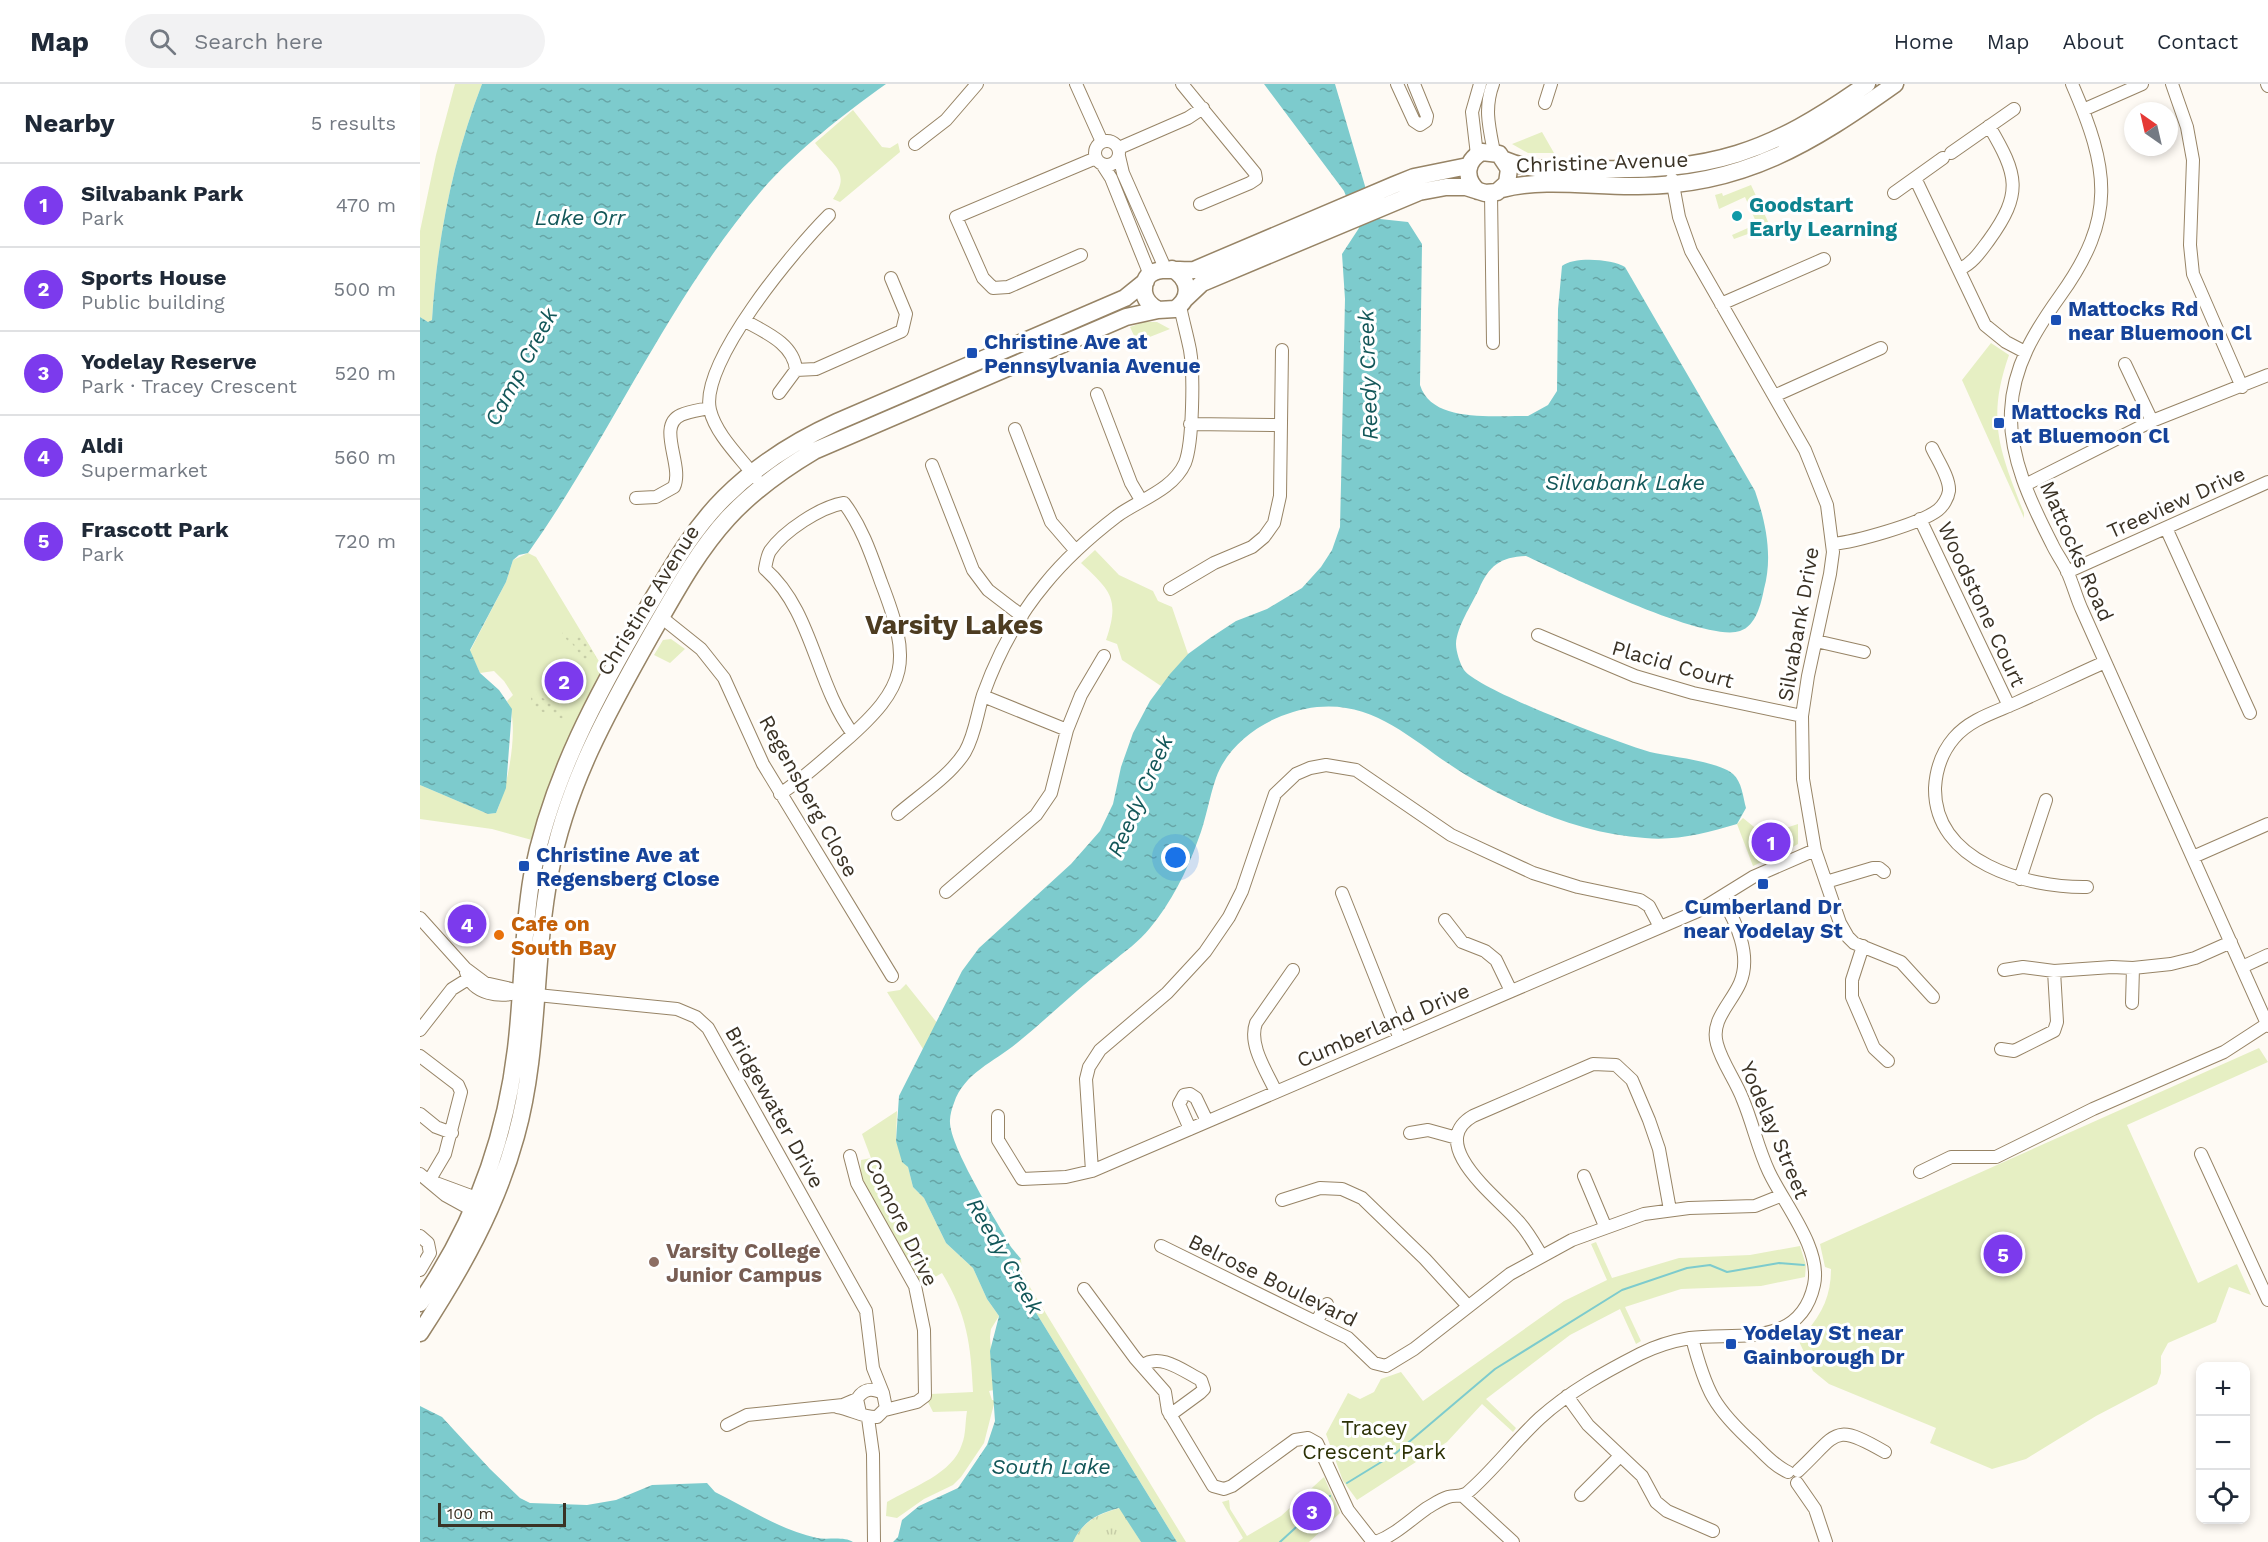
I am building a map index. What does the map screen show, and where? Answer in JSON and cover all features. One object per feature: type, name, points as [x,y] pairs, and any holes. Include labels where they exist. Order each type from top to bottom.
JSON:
[{"type":"main road","name":"Christine Avenue","points":[[757,479],[792,445],[822,429],[1125,298],[1158,274],[1205,266],[1376,200],[1414,177],[1473,160],[1499,156],[1527,168],[1671,177],[1718,177],[1760,164],[1796,149],[1867,84]]},
{"type":"main road","name":"Christine Avenue","points":[[1830,119],[1895,84]]},
{"type":"main road","points":[[1473,160],[1469,180],[1490,191],[1509,176],[1499,156]]},
{"type":"main road","name":"Christine Avenue","points":[[1376,200],[1446,187],[1490,191],[1527,184],[1639,186],[1671,177]]},
{"type":"main road","name":"Christine Avenue","points":[[1183,303],[1202,283],[1347,212]]},
{"type":"main road","points":[[1179,273],[1187,285],[1183,303],[1161,311],[1152,307],[1144,295],[1158,274],[1179,273]]},
{"type":"main road","name":"Christine Avenue","points":[[420,1333],[455,1280],[483,1208],[517,1133],[526,1090],[529,994],[524,934],[532,876],[551,804],[586,718],[655,612],[692,535],[722,500],[757,479],[835,441],[1136,313],[1161,311]]},
{"type":"main road","name":"Christine Avenue","points":[[420,1303],[483,1208]]},
{"type":"street","points":[[915,144],[946,120],[977,84]]},
{"type":"street","points":[[1076,84],[1102,142]]},
{"type":"street","points":[[1182,84],[1255,173],[1256,179],[1200,204]]},
{"type":"street","points":[[1397,84],[1412,118],[1420,125],[1426,121],[1427,116],[1414,84]]},
{"type":"street","points":[[1473,160],[1472,112],[1480,84]]},
{"type":"street","points":[[1493,84],[1487,100],[1486,116],[1499,156]]},
{"type":"street","points":[[1545,103],[1551,84]]},
{"type":"street","name":"Mattocks Road","points":[[2072,84],[2084,110],[2099,154],[2102,186],[2098,218],[2081,265],[2040,324],[2025,352],[2015,380],[2011,421],[2016,459],[2025,485],[2050,541],[2067,572],[2268,1025]]},
{"type":"street","points":[[2084,110],[2142,84]]},
{"type":"street","points":[[2172,84],[2187,127],[2193,160],[2190,246],[2193,274],[2242,387]]},
{"type":"street","points":[[1081,255],[1008,287],[993,288],[983,278],[956,217],[1099,161],[1112,164],[1119,152],[1188,118],[1203,108]]},
{"type":"street","points":[[1893,193],[2014,109]]},
{"type":"street","points":[[1960,269],[1976,258],[2007,215],[2012,201],[2013,174],[1989,126]]},
{"type":"street","points":[[1102,142],[1113,142],[1119,152],[1120,166],[1158,274],[1111,178],[1099,161],[1095,150],[1102,142]]},
{"type":"street","name":"Silvabank Drive","points":[[1671,177],[1683,229],[1691,251],[1821,483],[1827,505],[1832,544],[1830,574],[1802,716],[1804,787],[1815,850],[1843,931],[1851,940],[1907,966],[1933,997]]},
{"type":"street","points":[[1916,178],[1985,325],[2006,342],[2025,352]]},
{"type":"street","points":[[1490,191],[1492,343]]},
{"type":"street","points":[[757,479],[716,426],[710,408],[711,380],[746,321],[786,262],[829,215]]},
{"type":"street","points":[[1721,304],[1824,259]]},
{"type":"street","points":[[796,370],[816,369],[902,331],[906,314],[891,278]]},
{"type":"street","points":[[898,814],[963,755],[970,741],[996,662],[1043,585],[1076,550],[1119,514],[1162,489],[1179,473],[1188,452],[1190,424],[1191,364],[1184,332],[1183,303]]},
{"type":"street","points":[[1161,311],[1184,332]]},
{"type":"street","points":[[746,321],[784,345],[794,360],[796,370],[779,393]]},
{"type":"street","points":[[1774,396],[1881,348]]},
{"type":"street","points":[[1170,589],[1214,563],[1252,547],[1269,531],[1279,508],[1282,350]]},
{"type":"street","points":[[2125,364],[2152,421]]},
{"type":"street","points":[[2025,485],[2152,421],[2268,375]]},
{"type":"street","points":[[1096,394],[1131,483],[1141,500]]},
{"type":"street","points":[[636,498],[656,497],[674,487],[677,476],[670,438],[671,425],[680,415],[710,408]]},
{"type":"street","points":[[1190,424],[1281,425]]},
{"type":"street","points":[[1015,429],[1051,522],[1076,550]]},
{"type":"street","points":[[1832,544],[1862,539],[1920,519],[1940,508],[1949,490],[1932,448]]},
{"type":"street","points":[[932,465],[973,570],[988,590],[1022,616]]},
{"type":"street","name":"Treeview Drive","points":[[2067,572],[2268,482]]},
{"type":"street","points":[[780,794],[853,734],[886,700],[896,678],[900,644],[896,619],[862,532],[844,503],[827,507],[801,524],[771,550],[765,569],[792,599],[841,716],[853,734]]},
{"type":"street","name":"Woodstone Court","points":[[1920,519],[2009,706]]},
{"type":"street","points":[[2166,528],[2250,713]]},
{"type":"street","name":"Regensberg Close","points":[[655,612],[692,639],[717,669],[732,693],[757,751],[780,794],[892,976]]},
{"type":"street","name":"Placid Court","points":[[1538,635],[1612,668],[1664,685],[1802,716]]},
{"type":"street","points":[[1816,641],[1864,652]]},
{"type":"street","points":[[946,892],[1042,808],[1053,787],[1067,730],[1081,695],[1104,656]]},
{"type":"street","points":[[2087,886],[2063,887],[2020,879],[1988,865],[1959,844],[1947,830],[1936,802],[1938,767],[1954,738],[1977,720],[2105,662]]},
{"type":"street","points":[[983,696],[1067,730]]},
{"type":"street","points":[[1092,1171],[1086,1078],[1092,1061],[1100,1050],[1176,985],[1204,952],[1229,916],[1242,891],[1275,794],[1296,774],[1326,765],[1356,770],[1440,828],[1491,856],[1578,886],[1644,902],[1649,906],[1660,927]]},
{"type":"street","points":[[2020,879],[2046,800]]},
{"type":"street","points":[[2193,857],[2268,824]]},
{"type":"street","name":"Cumberland Drive","points":[[998,1116],[998,1140],[1022,1179],[1066,1178],[1092,1171],[1660,927],[1722,898],[1754,877],[1815,850]]},
{"type":"street","points":[[1826,882],[1873,868],[1879,868],[1884,872]]},
{"type":"street","points":[[1342,893],[1400,1039]]},
{"type":"street","name":"Yodelay Street","points":[[1374,1542],[1388,1537],[1443,1499],[1462,1495],[1498,1465],[1528,1429],[1567,1396],[1650,1349],[1692,1338],[1754,1336],[1770,1333],[1788,1324],[1806,1304],[1815,1281],[1813,1256],[1765,1164],[1745,1103],[1716,1039],[1718,1021],[1740,983],[1744,966],[1739,932],[1722,898]]},
{"type":"street","name":"Bridgewater Drive","points":[[420,918],[466,974],[485,983],[510,987],[529,994],[677,1009],[696,1017],[708,1028],[862,1304],[869,1324],[873,1368],[883,1395]]},
{"type":"street","points":[[1445,920],[1462,942],[1485,951],[1496,960],[1511,992]]},
{"type":"street","points":[[2004,970],[2023,967],[2054,971],[2133,968],[2180,963],[2231,942]]},
{"type":"street","points":[[1863,946],[1852,980],[1851,997],[1874,1048],[1888,1060]]},
{"type":"street","points":[[2242,967],[2268,955]]},
{"type":"street","points":[[2132,1003],[2133,968]]},
{"type":"street","points":[[1276,1092],[1256,1047],[1253,1032],[1256,1023],[1293,970]]},
{"type":"street","points":[[2001,1049],[2014,1051],[2054,1031],[2057,1022],[2054,971]]},
{"type":"street","points":[[420,1030],[466,974]]},
{"type":"street","points":[[1920,1172],[1951,1157],[1996,1157],[2093,1109],[2224,1052],[2268,1025]]},
{"type":"street","points":[[420,1056],[458,1085],[461,1092],[452,1133],[442,1160],[424,1177],[445,1195],[483,1208]]},
{"type":"street","points":[[1541,1255],[1517,1219],[1473,1175],[1462,1157],[1457,1138],[1462,1124],[1473,1116],[1593,1064],[1616,1065],[1632,1080],[1659,1149],[1670,1210]]},
{"type":"street","points":[[1190,1129],[1179,1104],[1184,1095],[1195,1096],[1207,1121]]},
{"type":"street","points":[[420,1114],[436,1127],[452,1133]]},
{"type":"street","points":[[1410,1133],[1428,1130],[1457,1138]]},
{"type":"street","points":[[2201,1154],[2268,1300]]},
{"type":"street","name":"Comore Drive","points":[[850,1155],[857,1183],[910,1276],[921,1308],[924,1330],[925,1396],[917,1402],[910,1403]]},
{"type":"street","points":[[1584,1176],[1605,1226]]},
{"type":"street","points":[[1282,1200],[1320,1188],[1342,1189],[1362,1198],[1425,1259],[1468,1306]]},
{"type":"street","name":"Belrose Boulevard","points":[[1161,1246],[1348,1338],[1374,1363],[1386,1366],[1414,1349],[1468,1306],[1541,1255],[1605,1226],[1644,1214],[1670,1210],[1755,1206],[1780,1196]]},
{"type":"street","points":[[420,1236],[428,1243],[430,1253],[420,1270]]},
{"type":"street","points":[[1084,1289],[1142,1366],[1165,1392],[1170,1415],[1208,1480],[1220,1489],[1232,1486],[1295,1440],[1303,1437],[1314,1440],[1348,1510],[1374,1542]]},
{"type":"street","points":[[1317,1322],[1327,1305]]},
{"type":"street","points":[[1692,1338],[1703,1382],[1717,1407],[1746,1437],[1794,1475],[1815,1509],[1825,1541]]},
{"type":"street","name":"Bridgewater Drive","points":[[859,1396],[870,1349]]},
{"type":"street","points":[[1142,1366],[1151,1360],[1160,1360],[1201,1380],[1204,1389],[1170,1415]]},
{"type":"street","points":[[727,1425],[747,1416],[834,1406],[859,1396],[866,1390],[876,1389],[883,1395],[910,1403]]},
{"type":"street","points":[[873,1454],[884,1411],[883,1395]]},
{"type":"street","points":[[859,1396],[873,1454],[874,1539]]},
{"type":"street","points":[[1567,1396],[1588,1425],[1642,1476],[1656,1502],[1667,1511],[1713,1532]]},
{"type":"street","points":[[834,1406],[877,1417],[884,1411],[910,1403]]},
{"type":"street","points":[[1794,1475],[1836,1436],[1853,1434],[1885,1452]]},
{"type":"street","points":[[1581,1494],[1620,1456]]},
{"type":"street","points":[[1462,1495],[1513,1542]]},
{"type":"green space","points":[[455,84],[482,84],[463,141],[448,200],[434,290],[432,320],[428,322],[420,317],[420,231],[436,155]]},
{"type":"green space","points":[[853,110],[882,147],[890,148],[898,143],[900,152],[840,202],[833,199],[841,182],[838,169],[815,143]]},
{"type":"green space","points":[[1542,132],[1554,153],[1528,153],[1512,144]]},
{"type":"green space","points":[[1751,185],[1770,226],[1734,239],[1732,235],[1757,224],[1745,197],[1719,209],[1715,195],[1722,193],[1723,196]]},
{"type":"green space","points":[[1144,322],[1157,322],[1170,329],[1137,342],[1130,327]]},
{"type":"green space","points":[[1991,343],[2009,355],[2002,378],[1997,417],[2008,472],[2024,518],[1962,380]]},
{"type":"green space","points":[[1095,550],[1119,575],[1153,591],[1158,601],[1172,607],[1188,654],[1161,686],[1122,660],[1117,644],[1106,640],[1112,615],[1110,597],[1100,581],[1081,563]]},
{"type":"green space","points":[[528,553],[536,557],[603,668],[561,755],[532,840],[492,829],[420,819],[420,785],[488,814],[496,813],[511,757],[513,725],[507,701],[513,695],[494,671],[480,673],[470,651],[506,582],[513,560]]},
{"type":"green space","points":[[565,631],[575,636],[581,632],[596,657],[591,661],[583,659],[562,633]]},
{"type":"green space","points":[[671,639],[685,649],[670,663],[654,655],[663,640]]},
{"type":"green space","points":[[532,692],[562,709],[563,719],[535,708],[532,704]]},
{"type":"green space","points":[[1743,818],[1764,835],[1798,824],[1798,844],[1780,854],[1765,857],[1766,860],[1753,866],[1737,824]]},
{"type":"green space","points":[[906,984],[938,1024],[923,1049],[887,992],[900,990]]},
{"type":"green space","points":[[2259,1048],[2268,1062],[2127,1125],[2198,1283],[2237,1264],[2251,1295],[2229,1287],[2216,1322],[2168,1343],[2161,1356],[2161,1373],[2157,1384],[2096,1416],[2026,1459],[1992,1469],[1930,1443],[1936,1428],[1829,1384],[1813,1371],[1795,1333],[1801,1329],[1806,1332],[1817,1318],[1828,1295],[1831,1269],[1825,1267],[1820,1244]]},
{"type":"green space","points":[[897,1111],[896,1141],[908,1167],[913,1187],[924,1198],[946,1243],[973,1268],[987,1299],[999,1316],[991,1329],[990,1337],[994,1390],[989,1391],[992,1400],[995,1400],[984,1443],[953,1485],[924,1499],[897,1518],[886,1516],[887,1502],[941,1472],[957,1454],[963,1440],[967,1411],[933,1412],[928,1402],[931,1394],[973,1392],[966,1330],[950,1288],[942,1273],[921,1285],[860,1176],[861,1160],[871,1158],[862,1134]]},
{"type":"green space","name":"Tracey Crescent Park","points":[[1596,1242],[1612,1278],[1679,1258],[1750,1255],[1800,1246],[1806,1265],[1805,1277],[1761,1286],[1681,1289],[1625,1307],[1641,1341],[1636,1344],[1620,1309],[1570,1335],[1486,1399],[1516,1428],[1513,1432],[1482,1404],[1447,1442],[1357,1500],[1343,1481],[1326,1434],[1348,1393],[1360,1399],[1374,1392],[1381,1379],[1401,1372],[1423,1401],[1564,1301],[1607,1280],[1591,1244]]},
{"type":"green space","points":[[1021,1259],[1022,1272],[1031,1289],[1186,1542],[1177,1542],[1024,1293],[1015,1275],[1013,1263]]},
{"type":"green space","points":[[1324,1477],[1340,1513],[1309,1542],[1238,1542],[1243,1538],[1222,1502],[1229,1500],[1230,1509],[1247,1536],[1281,1516]]},
{"type":"green space","points":[[1120,1508],[1141,1542],[1073,1542],[1081,1529],[1092,1519]]},
{"type":"water","name":"Lake Orr","points":[[482,84],[886,84],[790,161],[762,190],[728,232],[669,322],[558,508],[528,553],[519,555],[513,560],[506,582],[470,650],[480,673],[499,690],[512,709],[506,788],[496,813],[488,814],[420,785],[420,317],[428,322],[432,320],[442,230],[448,200],[463,141]]},
{"type":"water","name":"Silvabank Lake","points":[[1264,84],[1335,84],[1370,203],[1380,219],[1408,222],[1422,244],[1420,385],[1427,397],[1437,406],[1466,415],[1528,416],[1548,405],[1557,391],[1558,309],[1562,266],[1575,261],[1594,260],[1612,262],[1625,267],[1755,491],[1765,527],[1768,552],[1767,577],[1757,614],[1746,628],[1740,631],[1722,632],[1697,627],[1634,604],[1526,556],[1509,558],[1496,564],[1483,581],[1459,630],[1456,644],[1457,654],[1464,670],[1475,679],[1521,703],[1634,747],[1706,763],[1726,770],[1738,781],[1746,808],[1737,824],[1680,837],[1645,838],[1596,830],[1572,824],[1524,805],[1479,783],[1392,725],[1357,710],[1338,707],[1317,707],[1286,714],[1256,729],[1243,739],[1223,763],[1189,863],[1172,897],[1158,918],[1131,947],[1017,1043],[972,1076],[959,1093],[950,1118],[951,1132],[965,1164],[1011,1247],[1021,1259],[1013,1263],[1015,1275],[1024,1293],[1177,1542],[1141,1542],[1119,1508],[1092,1519],[1081,1529],[1073,1542],[893,1542],[898,1537],[902,1520],[919,1506],[958,1488],[987,1445],[995,1421],[990,1351],[999,1316],[987,1299],[973,1268],[946,1243],[924,1198],[913,1187],[908,1167],[902,1162],[896,1141],[899,1096],[962,971],[979,948],[1071,864],[1100,831],[1113,804],[1121,767],[1133,733],[1150,701],[1170,674],[1188,654],[1236,621],[1267,609],[1302,588],[1321,567],[1332,550],[1340,527],[1345,299],[1342,254],[1359,228],[1344,191]]},
{"type":"water","points":[[420,1406],[442,1417],[490,1469],[520,1498],[530,1503],[587,1505],[616,1500],[652,1485],[707,1483],[715,1492],[790,1530],[817,1538],[845,1539],[853,1542],[420,1542]]},
{"type":"waterway","points":[[1347,1483],[1396,1453],[1495,1369],[1622,1290],[1687,1268],[1710,1265],[1727,1272],[1779,1263],[1804,1265]]},
{"type":"waterway","points":[[1280,1542],[1330,1496]]},
{"type":"place","name":"Goodstart Early Learning","points":[[1737,216]]},
{"type":"place","name":"Mattocks Rd near Bluemoon Cl","points":[[2056,320]]},
{"type":"place","name":"Christine Ave at Pennsylvania Avenue","points":[[972,353]]},
{"type":"place","name":"Mattocks Rd at Bluemoon Cl","points":[[1999,423]]},
{"type":"place","name":"Sports House","points":[[564,681]]},
{"type":"place","name":"Silvabank Park","points":[[1771,842]]},
{"type":"place","name":"Christine Ave at Regensberg Close","points":[[524,866]]},
{"type":"place","name":"Cumberland Dr near Yodelay St","points":[[1763,884]]},
{"type":"place","name":"Aldi","points":[[467,924]]},
{"type":"place","name":"Cafe on South Bay","points":[[499,935]]},
{"type":"place","name":"Frascott Park","points":[[2003,1254]]},
{"type":"place","name":"Varsity College Junior Campus","points":[[654,1262]]},
{"type":"place","name":"Yodelay St near Gainborough Dr","points":[[1731,1344]]},
{"type":"place","name":"Yodelay Reserve","points":[[1312,1511]]},
{"type":"district","name":"Varsity Lakes","points":[[954,625]]},
{"type":"water label","name":"Camp Creek","points":[[521,367]]},
{"type":"water label","name":"Reedy Creek","points":[[1368,375]]},
{"type":"water label","name":"Reedy Creek","points":[[1140,796]]},
{"type":"water label","name":"Reedy Creek","points":[[1005,1256]]},
{"type":"water label","name":"South Lake","points":[[1051,1466]]}]
